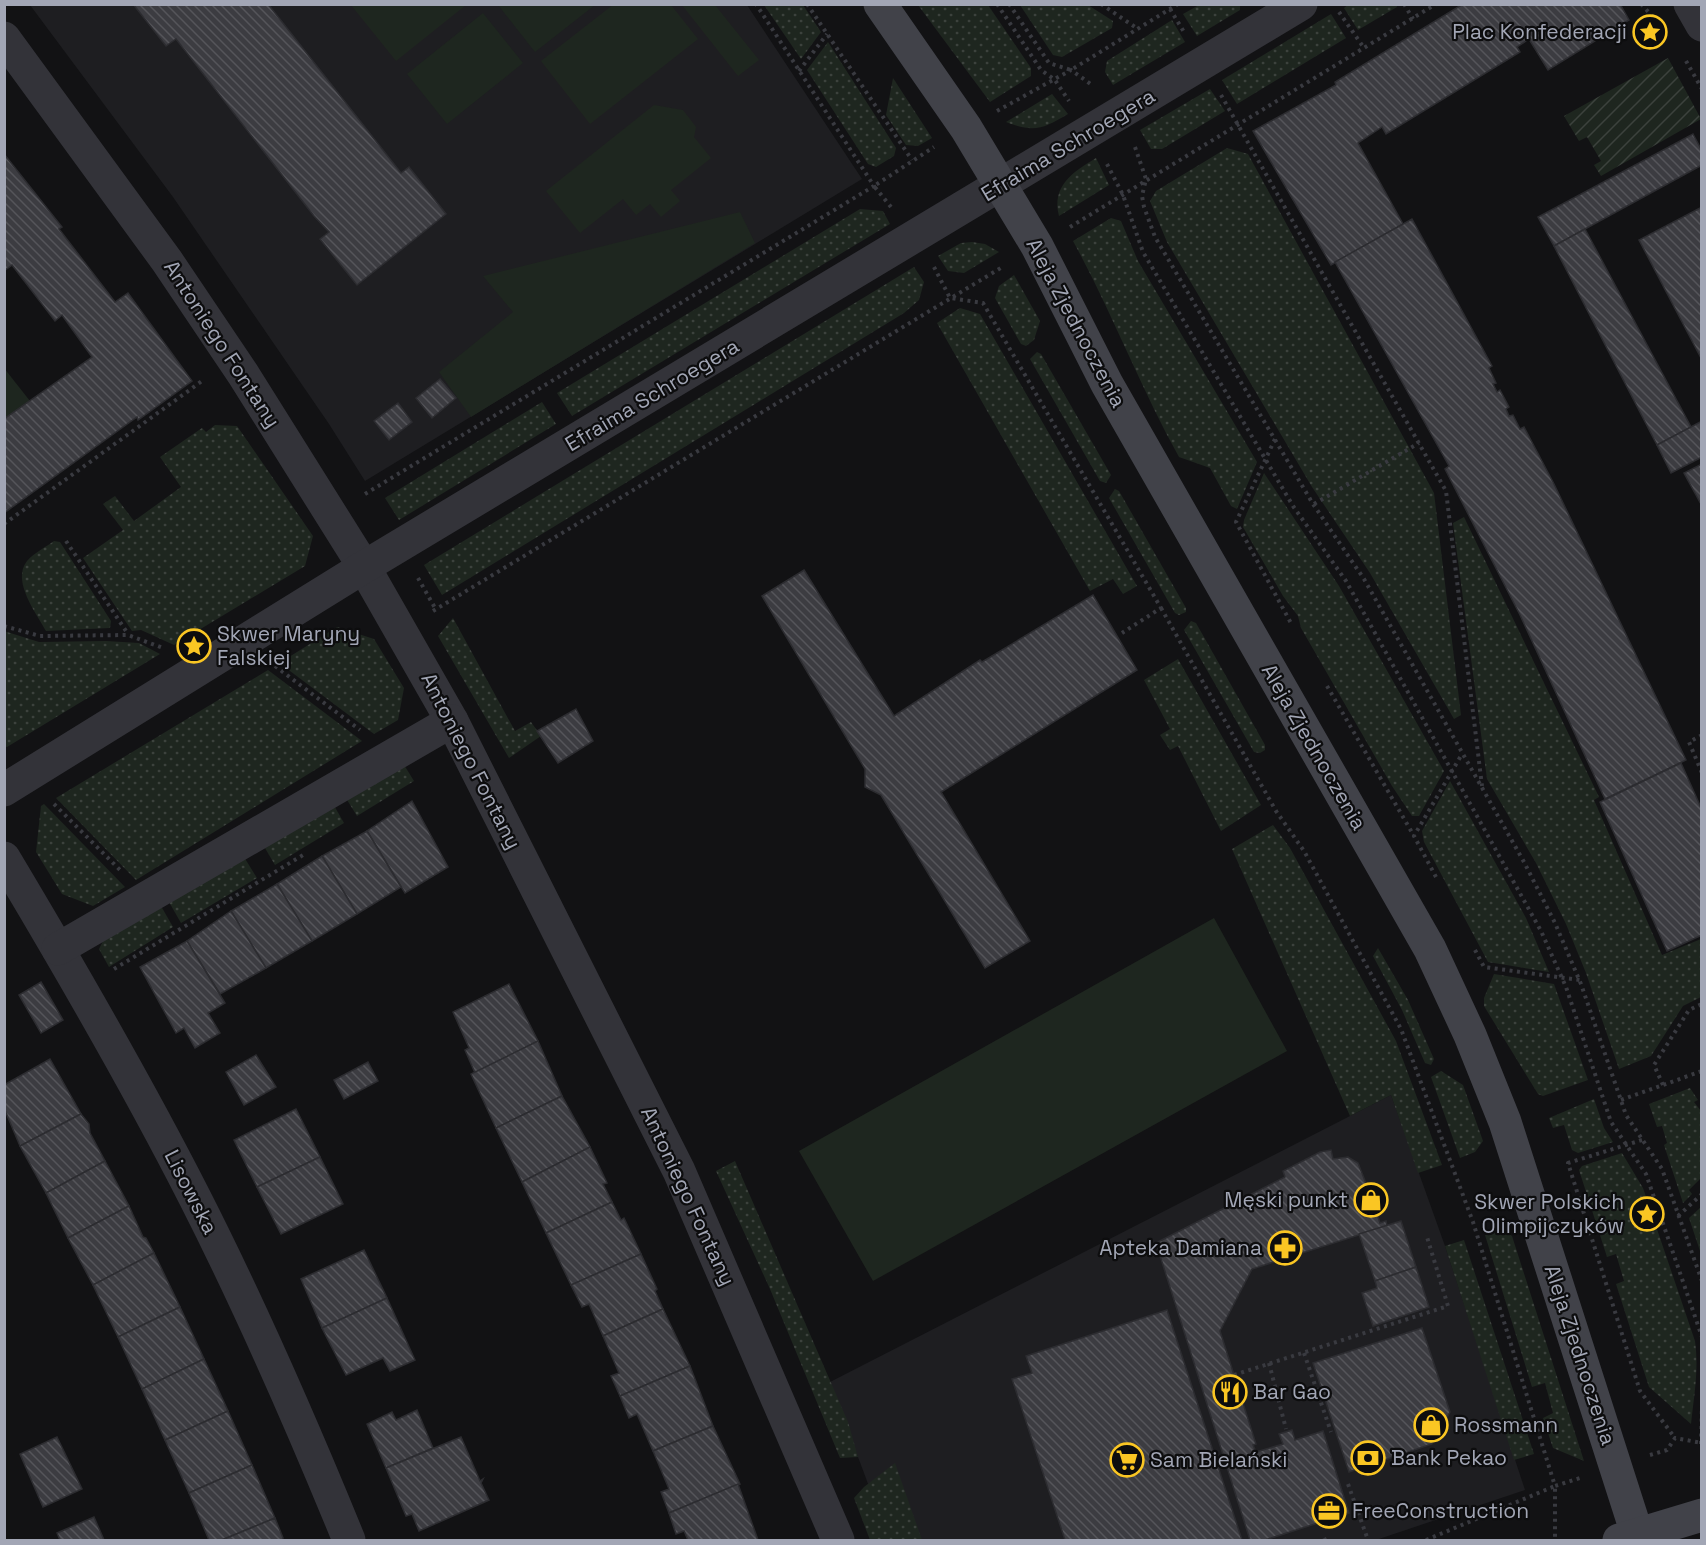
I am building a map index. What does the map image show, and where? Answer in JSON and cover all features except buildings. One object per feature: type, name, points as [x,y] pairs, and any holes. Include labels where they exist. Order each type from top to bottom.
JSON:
[{"type":"street","name":"Aleja Zjednoczenia","points":[[880,4],[966,128],[1037,246],[1107,384],[1430,949],[1470,1035],[1505,1122],[1632,1538]]},
{"type":"street","name":"Efraima Schroegera","points":[[4,790],[364,567],[1301,4]]},
{"type":"street","name":"Antoniego Fontany","points":[[4,38],[167,261],[243,374],[364,567],[452,721],[680,1171],[837,1540]]},
{"type":"street","points":[[58,949],[452,721]]},
{"type":"street","name":"Lisowska","points":[[4,858],[58,949],[195,1198],[261,1335],[349,1540]]},
{"type":"street","points":[[1632,1538],[1701,1515]]},
{"type":"path","points":[[756,4],[874,186],[928,256],[950,298]]},
{"type":"path","points":[[807,4],[912,160]]},
{"type":"path","points":[[997,4],[1041,70],[1103,124],[1134,144],[1146,179],[1142,196],[1155,237],[1313,504],[1364,579],[1483,789],[1555,923],[1580,980],[1626,1115],[1662,1169],[1701,1281]]},
{"type":"path","points":[[1009,4],[1048,63],[1071,70],[1100,91],[1103,124],[1123,195],[1143,252],[1293,506],[1346,581],[1541,931],[1562,978],[1611,1122],[1646,1174],[1701,1338]]},
{"type":"path","points":[[1101,4],[1138,29]]},
{"type":"path","points":[[365,494],[874,186],[912,160],[1055,80],[1178,4]]},
{"type":"path","points":[[1404,4],[1413,18]]},
{"type":"path","points":[[405,637],[425,627],[435,608],[1123,195],[1146,179],[1238,126],[1436,4]]},
{"type":"path","points":[[1170,9],[1186,35]]},
{"type":"path","points":[[1338,11],[1364,48]]},
{"type":"path","points":[[799,71],[827,34]]},
{"type":"path","points":[[1215,85],[1446,491],[1483,789]]},
{"type":"path","points":[[950,298],[983,303],[1161,608],[1276,811],[1305,851],[1401,1029],[1473,1222],[1555,1486],[1555,1540]]},
{"type":"path","points":[[4,524],[202,382],[205,372]]},
{"type":"path","points":[[1275,439],[1236,522],[1298,636]]},
{"type":"path","points":[[1313,504],[1419,443]]},
{"type":"path","points":[[66,541],[128,635]]},
{"type":"path","points":[[1122,633],[1161,608]]},
{"type":"path","points":[[4,626],[40,636],[128,635],[167,650]]},
{"type":"path","points":[[269,662],[370,738],[385,759]]},
{"type":"path","points":[[1321,676],[1441,886]]},
{"type":"path","points":[[1701,735],[1689,742],[1701,773]]},
{"type":"path","points":[[1414,836],[1462,753]]},
{"type":"path","points":[[47,798],[148,897],[165,904],[181,928]]},
{"type":"path","points":[[105,975],[311,850]]},
{"type":"path","points":[[1474,947],[1485,967],[1580,980]]},
{"type":"path","points":[[1663,1084],[1654,1065],[1689,1010],[1701,1004]]},
{"type":"path","points":[[1621,1100],[1701,1071]]},
{"type":"path","points":[[1642,1140],[1568,1163],[1640,1391],[1675,1438]]},
{"type":"path","points":[[1678,1216],[1701,1194]]},
{"type":"path","points":[[1234,1375],[1448,1306],[1427,1237]]},
{"type":"path","points":[[1304,1353],[1331,1432]]},
{"type":"path","points":[[1269,1363],[1287,1429]]},
{"type":"path","points":[[1701,1406],[1701,1444]]},
{"type":"path","points":[[1348,1484],[1368,1540]]},
{"type":"path","points":[[1426,1540],[1555,1486]]},
{"type":"shaded area","points":[[614,4],[671,5],[698,39],[590,124],[541,61]]},
{"type":"shaded area","points":[[1240,4],[1240,10],[1197,36],[1183,14],[1199,5]]},
{"type":"shaded area","points":[[1349,4],[1396,4],[1397,7],[1358,30],[1344,8]]},
{"type":"shaded area","points":[[30,5],[747,5],[862,179],[365,481],[329,424],[173,197]]},
{"type":"shaded area","points":[[351,5],[466,5],[396,61]]},
{"type":"shaded area","points":[[498,5],[595,5],[535,52]]},
{"type":"shaded area","points":[[682,5],[715,5],[759,60],[738,76]]},
{"type":"shaded area","points":[[764,5],[803,5],[821,32],[801,59]]},
{"type":"shaded area","points":[[918,5],[988,5],[1031,68],[1031,76],[990,102]]},
{"type":"shaded area","points":[[1020,5],[1088,5],[1113,21],[1112,28],[1062,57],[1053,55]]},
{"type":"shaded area","points":[[483,13],[523,63],[447,124],[407,74]]},
{"type":"shaded area","points":[[1331,14],[1346,38],[1237,104],[1222,80]]},
{"type":"shaded area","points":[[1172,20],[1185,42],[1113,85],[1105,72],[1107,61]]},
{"type":"shaded area","points":[[828,42],[896,148],[894,156],[876,167],[868,164],[807,70]]},
{"type":"shaded area","points":[[1668,58],[1701,119],[1601,176],[1594,165],[1601,161],[1587,137],[1579,141],[1564,116]]},
{"type":"shaded area","points":[[893,78],[932,138],[918,146],[906,145],[886,115]]},
{"type":"shaded area","points":[[1210,89],[1225,111],[1162,149],[1151,149],[1140,130]]},
{"type":"shaded area","points":[[1052,94],[1068,114],[1038,128],[1024,128],[1006,122]]},
{"type":"shaded area","points":[[654,105],[683,110],[696,127],[694,137],[711,158],[671,190],[680,201],[661,217],[650,204],[636,215],[623,199],[580,233],[546,191]]},
{"type":"shaded area","points":[[1227,148],[1248,154],[1434,493],[1461,715],[1454,719],[1370,573],[1312,487],[1167,242],[1150,201],[1156,191]]},
{"type":"shaded area","points":[[1096,158],[1109,185],[1059,216],[1057,205],[1061,188],[1079,169]]},
{"type":"shaded area","points":[[860,209],[883,211],[890,224],[572,416],[557,393]]},
{"type":"shaded area","points":[[740,212],[755,243],[471,417],[439,372],[513,312],[483,276]]},
{"type":"shaded area","points":[[1111,218],[1121,221],[1138,261],[1257,462],[1237,509],[1231,506],[1210,468],[1179,457],[1073,241]]},
{"type":"shaded area","points":[[961,243],[985,244],[999,252],[964,273],[948,271],[938,256]]},
{"type":"shaded area","points":[[914,267],[924,282],[919,300],[904,313],[442,595],[424,565]]},
{"type":"shaded area","points":[[1014,275],[1040,321],[1034,340],[1026,346],[1021,344],[995,298],[999,286]]},
{"type":"shaded area","points":[[960,308],[980,314],[1137,586],[1123,594],[1113,579],[1090,591],[937,323]]},
{"type":"shaded area","points":[[1037,352],[1041,354],[1111,475],[1106,483],[1100,481],[1030,359]]},
{"type":"shaded area","points":[[4,368],[30,401],[5,419],[4,419]]},
{"type":"shaded area","points":[[542,402],[556,424],[399,520],[385,498]]},
{"type":"shaded area","points":[[215,425],[237,426],[313,536],[305,566],[174,645],[141,630],[132,631],[83,558],[123,530],[103,504],[115,496],[134,521],[181,487],[160,457],[202,428],[206,432]]},
{"type":"shaded area","points":[[1264,473],[1339,586],[1444,771],[1419,816],[1412,816],[1392,786],[1301,628],[1298,616],[1283,596],[1243,527]]},
{"type":"shaded area","points":[[1115,489],[1119,491],[1186,608],[1186,612],[1179,615],[1175,613],[1109,498]]},
{"type":"shaded area","points":[[1464,517],[1599,797],[1594,800],[1662,955],[1701,939],[1701,997],[1683,1006],[1651,1056],[1619,1069],[1586,973],[1566,924],[1536,863],[1487,779],[1453,523]]},
{"type":"shaded area","points":[[54,541],[60,542],[111,621],[110,628],[46,631],[27,597],[22,578],[27,561]]},
{"type":"shaded area","points":[[453,618],[515,731],[531,722],[541,736],[509,758],[438,636]]},
{"type":"shaded area","points":[[1191,621],[1196,623],[1265,745],[1265,750],[1260,753],[1254,752],[1184,630]]},
{"type":"shaded area","points":[[337,627],[374,639],[404,688],[398,720],[374,734],[282,665],[281,662]]},
{"type":"shaded area","points":[[4,631],[39,642],[139,643],[160,654],[7,747],[4,746]]},
{"type":"shaded area","points":[[1178,659],[1261,805],[1221,831],[1178,746],[1170,750],[1160,735],[1170,729],[1144,680]]},
{"type":"shaded area","points":[[268,670],[362,741],[136,880],[56,798]]},
{"type":"shaded area","points":[[401,760],[414,781],[357,816],[344,795]]},
{"type":"shaded area","points":[[1450,781],[1526,918],[1549,972],[1488,962],[1424,842],[1422,831]]},
{"type":"shaded area","points":[[332,802],[344,823],[275,865],[262,843]]},
{"type":"shaded area","points":[[44,804],[125,887],[93,906],[62,894],[36,852],[41,806]]},
{"type":"shaded area","points":[[1273,825],[1290,848],[1396,1041],[1442,1165],[1418,1173],[1391,1095],[1350,1116],[1232,849]]},
{"type":"shaded area","points":[[244,857],[257,878],[181,923],[169,902]]},
{"type":"shaded area","points":[[161,906],[173,927],[109,967],[99,949],[104,939]]},
{"type":"shaded area","points":[[1214,918],[1287,1051],[873,1281],[799,1151]]},
{"type":"shaded area","points":[[1378,948],[1408,1000],[1434,1059],[1431,1065],[1425,1063],[1402,1010],[1373,956]]},
{"type":"shaded area","points":[[1494,974],[1554,984],[1588,1080],[1543,1096],[1538,1094],[1484,1006],[1484,998]]},
{"type":"shaded area","points":[[1441,1071],[1463,1085],[1483,1141],[1475,1152],[1460,1158],[1431,1077]]},
{"type":"shaded area","points":[[1690,1088],[1698,1100],[1694,1102],[1701,1111],[1701,1178],[1689,1190],[1692,1194],[1683,1203],[1664,1145],[1667,1143],[1662,1126],[1657,1127],[1649,1104]]},
{"type":"shaded area","points":[[1391,1095],[1445,1246],[1525,1490],[1376,1540],[889,1540],[830,1382]]},
{"type":"shaded area","points":[[1594,1099],[1604,1128],[1613,1142],[1578,1153],[1572,1150],[1564,1125],[1553,1128],[1549,1118]]},
{"type":"shaded area","points":[[1622,1153],[1643,1188],[1695,1341],[1696,1372],[1691,1424],[1649,1387],[1616,1284],[1624,1281],[1616,1254],[1607,1257],[1579,1170],[1582,1166]]},
{"type":"shaded area","points":[[735,1161],[848,1422],[858,1457],[840,1458],[770,1289],[716,1171]]},
{"type":"shaded area","points":[[1701,1207],[1701,1254],[1689,1218]]},
{"type":"shaded area","points":[[1505,1231],[1512,1236],[1584,1461],[1553,1448],[1543,1418],[1553,1413],[1545,1383],[1532,1387],[1485,1235]]},
{"type":"shaded area","points":[[1464,1240],[1534,1454],[1514,1460],[1445,1246]]},
{"type":"shaded area","points":[[895,1463],[922,1540],[870,1540],[854,1498],[864,1487]]},
{"type":"place","name":"Plac Konfederacji","points":[[1650,32]]},
{"type":"place","name":"Skwer Maryny Falskiej","points":[[194,646]]},
{"type":"place","name":"Męski punkt","points":[[1371,1200]]},
{"type":"place","name":"Skwer Polskich Olimpijczyków","points":[[1647,1214]]},
{"type":"place","name":"Apteka Damiana","points":[[1285,1248]]},
{"type":"place","name":"Bar Gao","points":[[1230,1392]]},
{"type":"place","name":"Rossmann","points":[[1431,1425]]},
{"type":"place","name":"Bank Pekao","points":[[1368,1458]]},
{"type":"place","name":"Sam Bielański","points":[[1127,1460]]},
{"type":"place","name":"FreeConstruction","points":[[1329,1511]]}]
